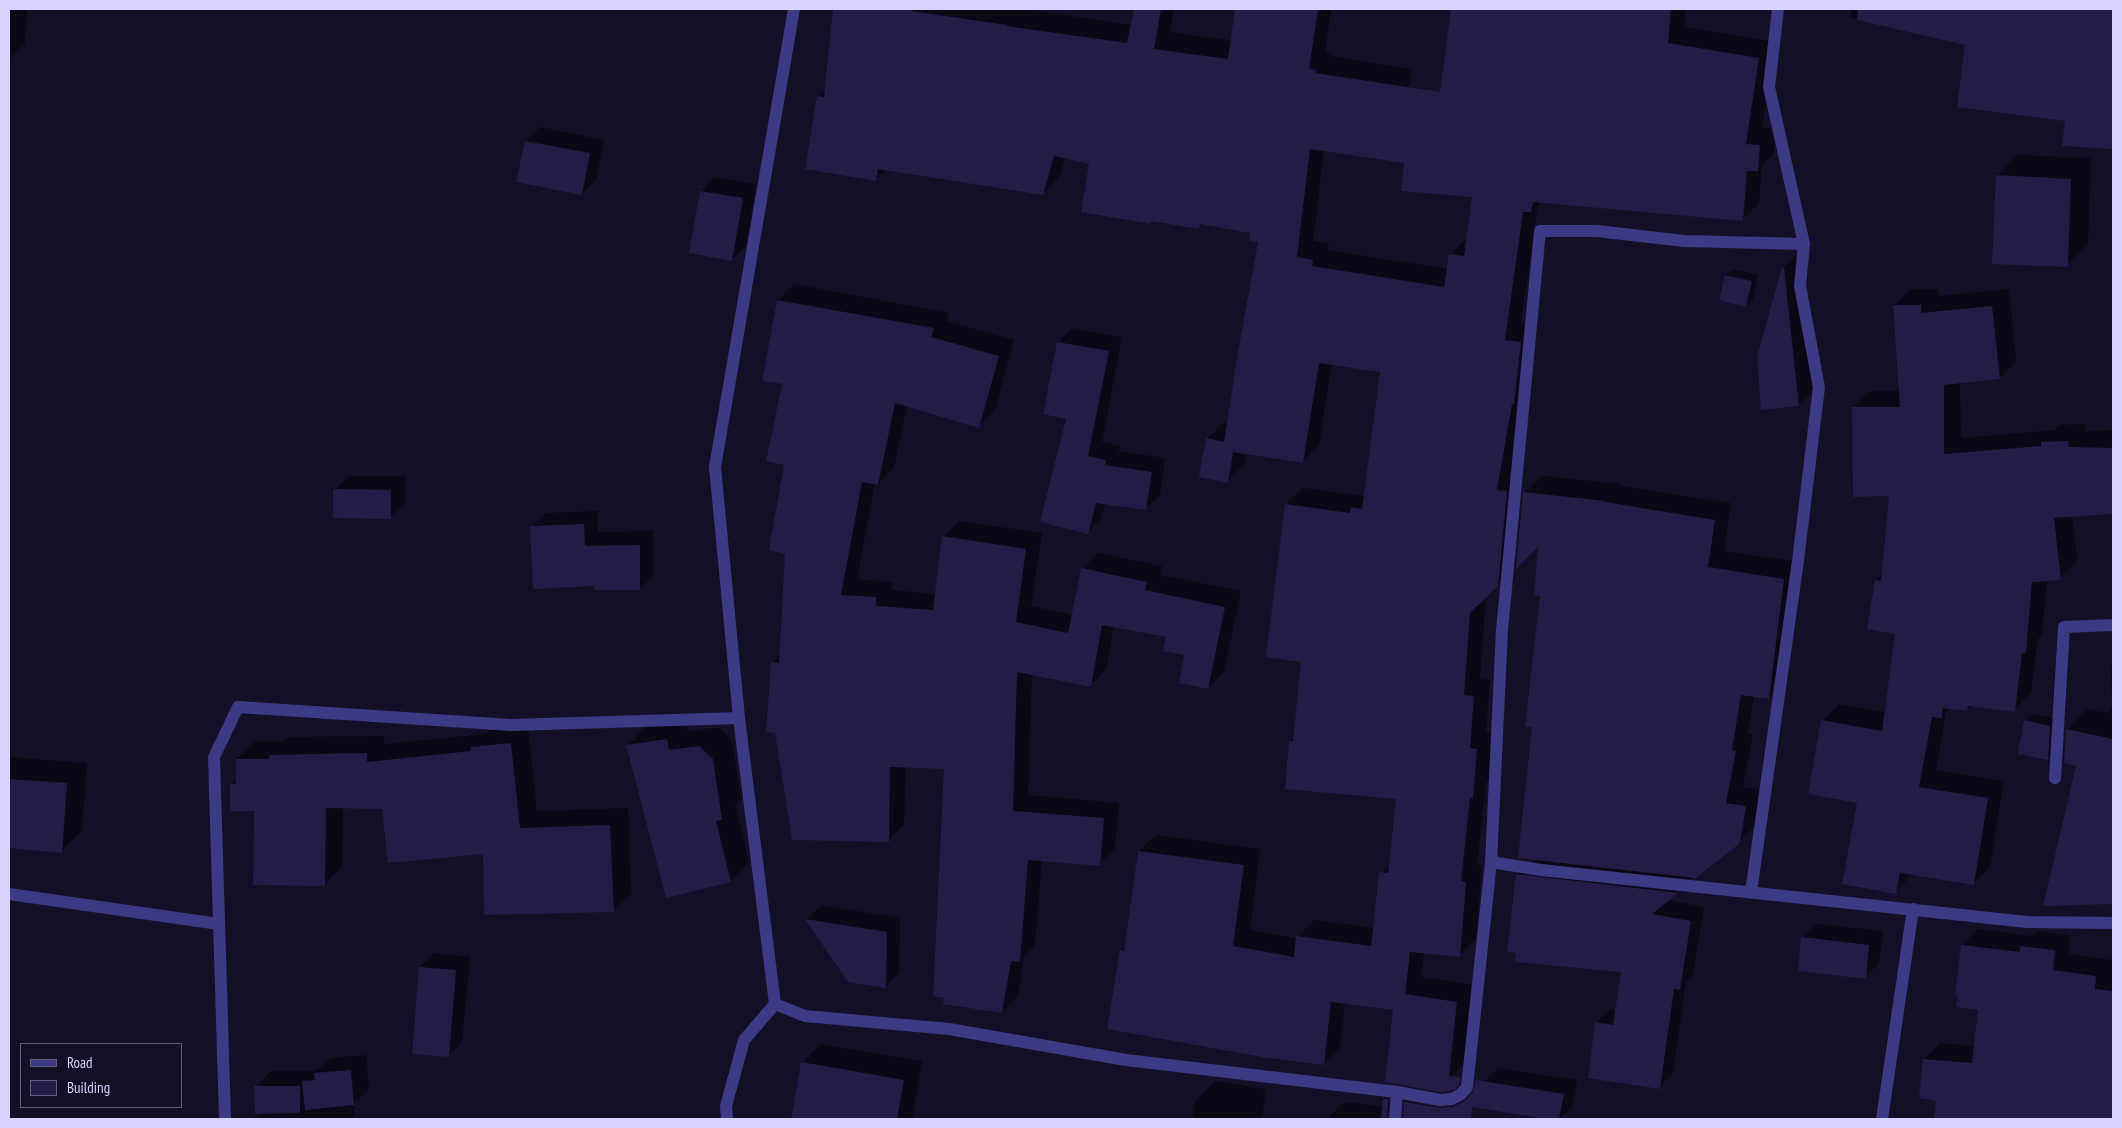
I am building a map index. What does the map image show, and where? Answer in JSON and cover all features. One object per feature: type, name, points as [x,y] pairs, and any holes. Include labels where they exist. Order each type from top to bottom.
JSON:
[{"type":"street","points":[[727,1119],[726,1106],[744,1040],[775,1004],[739,718],[715,467],[794,9]]},
{"type":"street","points":[[1751,892],[1798,561],[1819,387],[1800,286],[1804,244],[1769,87],[1778,9]]},
{"type":"street","points":[[775,1004],[805,1016],[949,1029],[1126,1060],[1397,1092],[1440,1100],[1452,1099],[1461,1094],[1467,1087],[1491,862],[1502,630],[1540,231],[1597,231],[1684,241],[1804,244]]},
{"type":"street","points":[[2055,778],[2064,627],[2113,625]]},
{"type":"street","points":[[225,1119],[214,757],[238,707],[511,725],[739,718]]},
{"type":"street","points":[[1491,862],[1551,871],[2027,922],[2113,923]]},
{"type":"street","points":[[9,894],[219,924]]},
{"type":"street","points":[[1882,1119],[1913,909]]},
{"type":"street","points":[[1395,1119],[1397,1092]]},
{"type":"building","points":[[833,9],[912,9],[911,11],[1127,43],[1134,9],[1161,9],[1154,49],[1228,59],[1235,9],[1318,9],[1309,69],[1316,70],[1315,73],[1440,92],[1451,9],[1671,9],[1668,43],[1759,58],[1746,144],[1760,145],[1758,171],[1747,171],[1743,221],[1533,202],[1531,212],[1523,212],[1505,340],[1521,342],[1514,404],[1512,404],[1497,490],[1507,491],[1498,586],[1470,613],[1464,695],[1474,696],[1470,748],[1477,749],[1473,798],[1470,798],[1461,881],[1466,882],[1460,957],[1410,952],[1405,994],[1457,1002],[1449,1076],[1460,1077],[1456,1088],[1440,1092],[1385,1082],[1393,1010],[1331,1002],[1324,1065],[1262,1057],[1107,1029],[1120,950],[1124,951],[1138,851],[1244,865],[1233,946],[1294,957],[1296,936],[1371,946],[1379,872],[1388,873],[1396,799],[1285,789],[1289,741],[1293,741],[1301,662],[1266,657],[1285,504],[1350,513],[1351,507],[1362,509],[1380,372],[1319,363],[1303,463],[1233,452],[1228,483],[1199,477],[1206,438],[1224,442],[1258,242],[1249,241],[1250,233],[1200,224],[1199,229],[1151,221],[1151,224],[1081,212],[1089,164],[1054,156],[1043,195],[878,169],[876,181],[805,169],[817,96],[824,97]],"holes":[[[1310,149],[1404,163],[1401,191],[1472,197],[1464,256],[1449,254],[1444,287],[1312,266],[1313,260],[1297,257]]]},
{"type":"building","points":[[1858,9],[2113,9],[2113,149],[2062,146],[2065,121],[1957,107],[1965,45],[1857,20]]},
{"type":"building","points":[[525,141],[590,153],[582,195],[516,182]]},
{"type":"building","points":[[1996,175],[2071,179],[2068,267],[1992,264]]},
{"type":"building","points":[[700,191],[743,198],[732,261],[689,253]]},
{"type":"building","points":[[1782,267],[1784,268],[1799,406],[1761,410],[1757,357]]},
{"type":"building","points":[[1725,275],[1752,281],[1746,307],[1719,300]]},
{"type":"building","points":[[777,300],[934,328],[931,337],[999,356],[979,428],[895,403],[878,485],[862,482],[841,595],[876,597],[876,606],[933,610],[942,536],[1026,549],[1016,622],[1068,633],[1081,568],[1147,582],[1145,590],[1225,607],[1208,689],[1179,683],[1184,655],[1163,651],[1166,637],[1102,625],[1091,687],[1017,672],[1013,811],[1104,818],[1100,866],[1028,860],[1020,962],[1011,961],[1002,1013],[943,1004],[944,998],[933,996],[944,769],[890,767],[889,842],[792,840],[775,733],[766,732],[771,662],[779,663],[785,554],[769,550],[784,465],[766,461],[782,384],[762,381]]},
{"type":"building","points":[[1893,305],[1921,305],[1921,313],[1992,306],[2000,379],[1944,385],[1944,454],[2041,446],[2041,442],[2068,441],[2069,447],[2113,448],[2113,514],[2054,518],[2061,580],[2032,582],[2026,653],[2022,653],[2015,712],[1968,706],[1967,711],[1943,708],[1942,718],[1932,717],[1919,787],[1988,798],[1974,885],[1900,873],[1896,894],[1842,884],[1857,803],[1808,794],[1821,720],[1882,731],[1895,634],[1867,629],[1875,580],[1881,581],[1889,496],[1853,497],[1852,407],[1900,407]]},
{"type":"building","points":[[1057,342],[1109,351],[1088,456],[1106,460],[1105,465],[1152,472],[1146,510],[1096,503],[1088,534],[1040,522],[1066,419],[1043,414]]},
{"type":"building","points":[[333,489],[391,490],[391,519],[333,518]]},
{"type":"building","points":[[1523,492],[1605,501],[1715,520],[1708,567],[1784,579],[1769,699],[1741,695],[1732,750],[1736,751],[1726,803],[1746,806],[1740,843],[1696,878],[1518,858],[1532,727],[1525,727],[1540,596],[1534,595],[1538,547],[1516,569]]},
{"type":"building","points":[[584,524],[585,546],[640,545],[640,590],[594,590],[594,586],[533,589],[530,526]]},
{"type":"building","points":[[2024,720],[2050,726],[2048,760],[2018,754]]},
{"type":"building","points":[[2066,729],[2113,739],[2113,904],[2043,906],[2076,766],[2064,763]]},
{"type":"building","points":[[667,739],[669,750],[699,746],[713,759],[722,820],[716,821],[731,882],[666,898],[626,745]]},
{"type":"building","points":[[511,743],[520,828],[610,825],[614,912],[484,915],[483,854],[388,863],[382,809],[326,808],[325,886],[253,885],[254,811],[230,811],[230,784],[236,784],[236,759],[269,759],[269,755],[367,753],[367,762],[471,751],[471,747]]},
{"type":"building","points":[[9,779],[67,783],[62,853],[9,848]]},
{"type":"building","points":[[1516,874],[1678,893],[1652,914],[1691,921],[1680,990],[1674,989],[1660,1089],[1588,1078],[1595,1022],[1613,1025],[1621,972],[1515,962],[1516,953],[1507,952]]},
{"type":"building","points":[[805,919],[887,932],[886,988],[848,982]]},
{"type":"building","points":[[1801,937],[1869,945],[1866,979],[1798,971]]},
{"type":"building","points":[[1961,945],[2020,952],[2020,946],[2055,950],[2053,970],[2096,976],[2095,989],[2113,991],[2113,1119],[1934,1119],[1936,1101],[1919,1098],[1923,1059],[1972,1063],[1978,1010],[1956,1007],[1958,996],[1955,995]]},
{"type":"building","points":[[419,967],[456,970],[449,1057],[412,1054]]},
{"type":"building","points":[[801,1062],[904,1080],[897,1119],[791,1119]]},
{"type":"building","points":[[351,1070],[354,1105],[305,1110],[302,1081],[315,1080],[314,1073]]},
{"type":"building","points":[[1476,1080],[1564,1094],[1559,1119],[1547,1119],[1472,1107],[1471,1119],[1403,1119],[1404,1102],[1439,1108],[1453,1107],[1465,1101],[1473,1092]]},
{"type":"building","points":[[254,1086],[300,1086],[300,1113],[255,1114]]},
{"type":"building","points":[[1383,1099],[1388,1099],[1387,1119],[1381,1119]]}]
